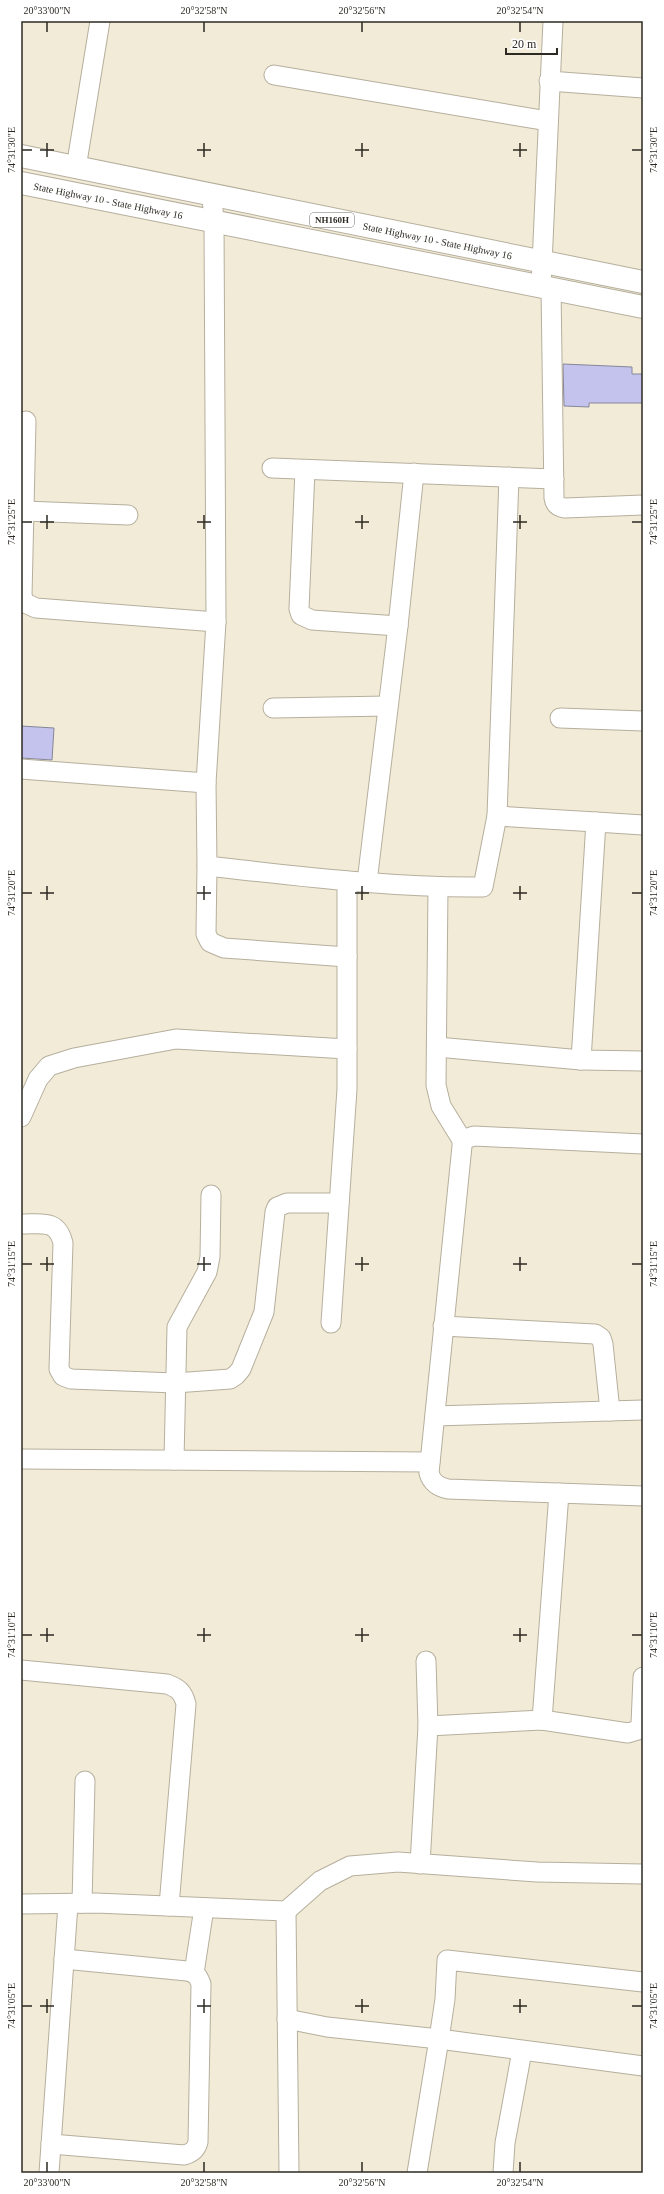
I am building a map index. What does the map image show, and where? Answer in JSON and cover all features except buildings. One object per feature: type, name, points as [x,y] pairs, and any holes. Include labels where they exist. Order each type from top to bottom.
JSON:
[{"type":"highway","name":"State Highway 10 - State Highway 16","points":[[21,156],[212,196],[643,282]]},
{"type":"highway","name":"State Highway 10 - State Highway 16","points":[[21,183],[643,307]]},
{"type":"street","points":[[76,168],[100,21]]},
{"type":"street","points":[[553,21],[549,81],[542,262],[546,287],[555,504],[560,508],[643,505]]},
{"type":"street","points":[[274,75],[548,121]]},
{"type":"street","points":[[549,81],[643,88]]},
{"type":"street","points":[[212,196],[214,222],[216,622],[206,783],[206,934],[210,942],[224,948],[347,956]]},
{"type":"street","points":[[26,421],[23,466],[24,511],[22,596],[25,603],[36,608],[216,622]]},
{"type":"street","points":[[272,468],[554,478]]},
{"type":"street","points":[[305,470],[299,609],[301,614],[312,620],[398,626]]},
{"type":"street","points":[[367,882],[398,626],[414,474]]},
{"type":"street","points":[[207,866],[347,881],[438,888],[483,887],[497,816],[509,477]]},
{"type":"street","points":[[24,511],[128,515]]},
{"type":"street","points":[[273,708],[388,706]]},
{"type":"street","points":[[643,706],[643,717]]},
{"type":"street","points":[[560,718],[643,721]]},
{"type":"street","points":[[21,769],[206,783]]},
{"type":"street","points":[[497,816],[643,825]]},
{"type":"street","points":[[581,1060],[596,822]]},
{"type":"street","points":[[331,1323],[347,1089],[347,881]]},
{"type":"street","points":[[438,888],[438,1095],[441,1106],[462,1140],[429,1473],[432,1481],[440,1487],[643,1496]]},
{"type":"street","points":[[21,1117],[38,1079],[49,1066],[74,1058],[176,1039],[347,1049]]},
{"type":"street","points":[[437,1047],[581,1060],[643,1061]]},
{"type":"street","points":[[462,1140],[474,1136],[643,1144]]},
{"type":"street","points":[[174,1460],[176,1327],[207,1272],[211,1195]]},
{"type":"street","points":[[21,1224],[51,1224],[56,1228],[63,1243],[59,1369],[63,1376],[71,1379],[175,1383],[230,1379],[236,1376],[241,1369],[264,1312],[277,1207],[287,1203],[339,1203]]},
{"type":"street","points":[[443,1326],[595,1334],[601,1338],[603,1344],[610,1411]]},
{"type":"street","points":[[435,1416],[643,1410]]},
{"type":"street","points":[[21,1459],[430,1462]]},
{"type":"street","points":[[542,1720],[560,1493]]},
{"type":"street","points":[[420,1864],[428,1726],[426,1661]]},
{"type":"street","points":[[21,1670],[167,1684],[177,1688],[183,1694],[186,1704],[169,1906]]},
{"type":"street","points":[[428,1726],[542,1720],[628,1733],[633,1732],[638,1730],[641,1724],[643,1677]]},
{"type":"street","points":[[49,2173],[64,1959],[75,1904],[85,1781]]},
{"type":"street","points":[[21,1904],[169,1906],[286,1911],[320,1881],[350,1866],[398,1862],[537,1872],[643,1874]]},
{"type":"street","points":[[51,2144],[184,2155],[192,2153],[196,2148],[201,1984],[194,1973],[204,1908]]},
{"type":"street","points":[[286,1911],[289,2173]]},
{"type":"street","points":[[64,1959],[194,1973]]},
{"type":"street","points":[[417,2173],[445,1999],[447,1960],[643,1982]]},
{"type":"street","points":[[287,2019],[327,2027],[439,2039],[643,2066]]},
{"type":"street","points":[[503,2173],[505,2143],[522,2051]]}]
